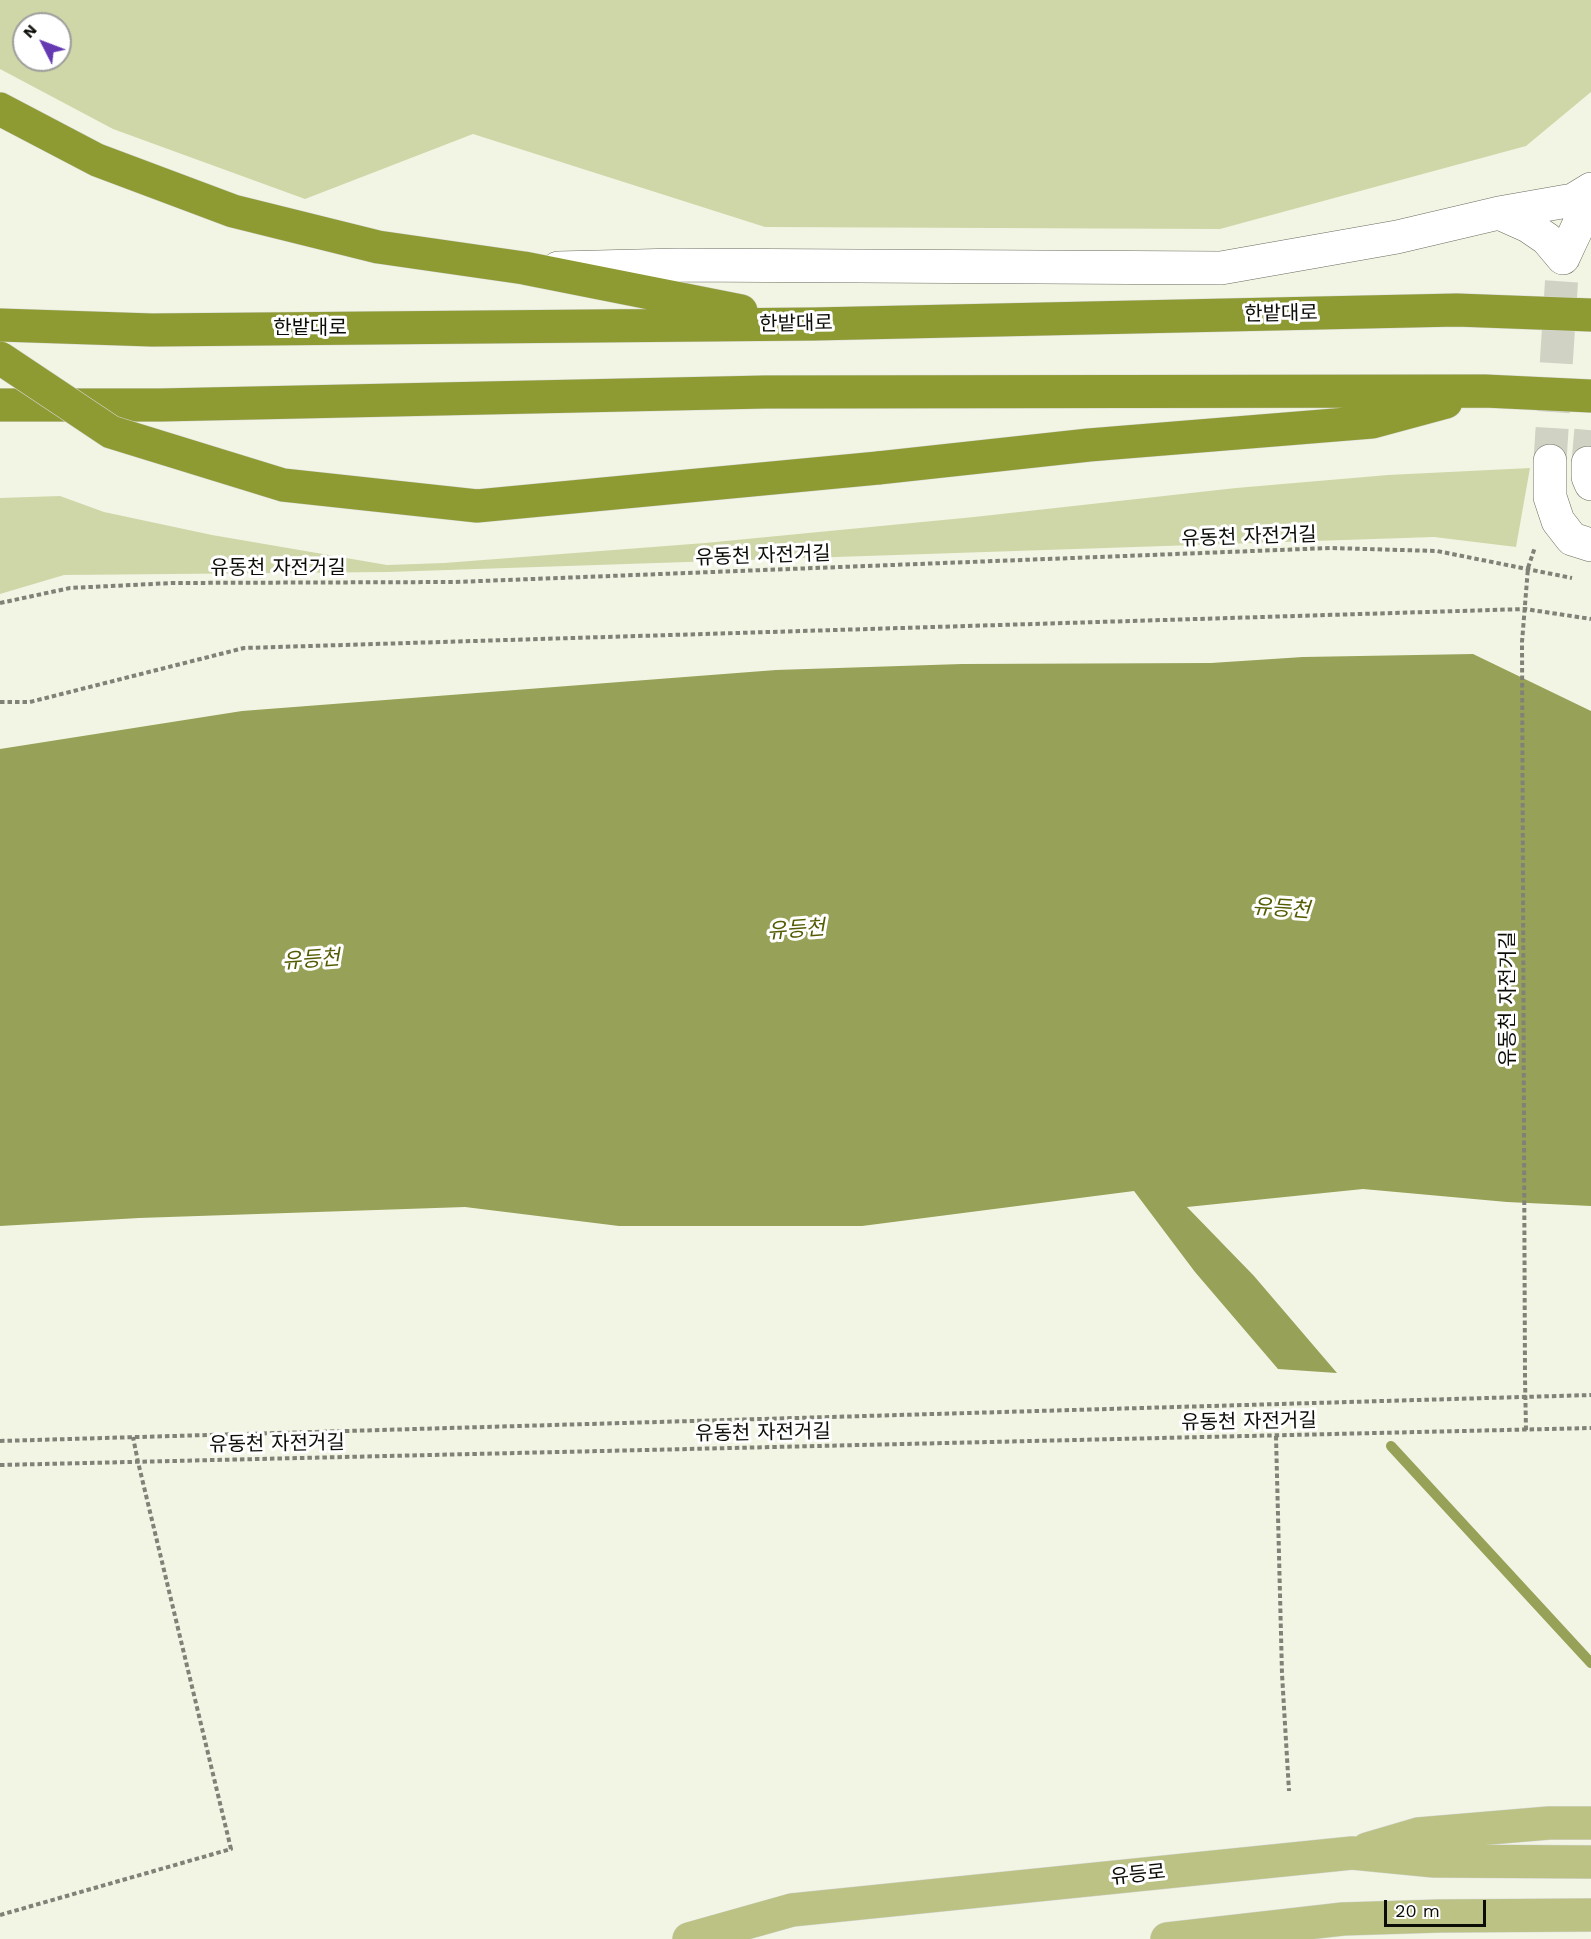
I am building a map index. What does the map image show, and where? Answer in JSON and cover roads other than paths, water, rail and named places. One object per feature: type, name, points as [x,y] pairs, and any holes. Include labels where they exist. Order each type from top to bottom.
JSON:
[{"type":"highway","points":[[0,109],[97,160],[233,211],[378,246],[524,268],[814,324]]},
{"type":"highway","name":"한밭대로","points":[[0,325],[152,330],[814,324],[1457,310],[1591,315]]},
{"type":"highway","points":[[0,358],[111,432],[282,485],[477,506],[878,468],[1089,445],[1372,422],[1485,391]]},
{"type":"highway","points":[[0,405],[173,404],[765,392],[1485,391],[1591,396]]},
{"type":"main road","points":[[1352,1853],[1418,1834],[1549,1823],[1591,1823]]},
{"type":"main road","name":"유등로","points":[[689,1939],[792,1910],[1352,1853],[1434,1861],[1591,1862]]},
{"type":"main road","points":[[1167,1939],[1343,1920],[1439,1916],[1591,1915]]},
{"type":"main road","points":[[1343,1920],[1396,1939]]},
{"type":"street","points":[[524,268],[677,265],[1221,268],[1397,237],[1499,213],[1573,200],[1591,189]]},
{"type":"street","points":[[1499,213],[1528,226],[1547,239],[1563,258],[1578,226],[1591,208]]},
{"type":"street","points":[[1550,461],[1550,497],[1558,521],[1572,539],[1591,545]]},
{"type":"water","name":"유등천","points":[[1473,654],[1591,711],[1591,1206],[1507,1202],[1363,1189],[1187,1207],[1254,1276],[1337,1373],[1278,1369],[1195,1272],[1134,1191],[862,1226],[619,1226],[465,1207],[139,1218],[0,1226],[0,749],[242,711],[776,670],[962,664],[1211,663],[1303,657]]},
{"type":"waterway","points":[[1391,1446],[1591,1663]]},
{"type":"tunnel","points":[[1550,461],[1563,258]]},
{"type":"tunnel","points":[[1588,463],[1591,428]]}]
